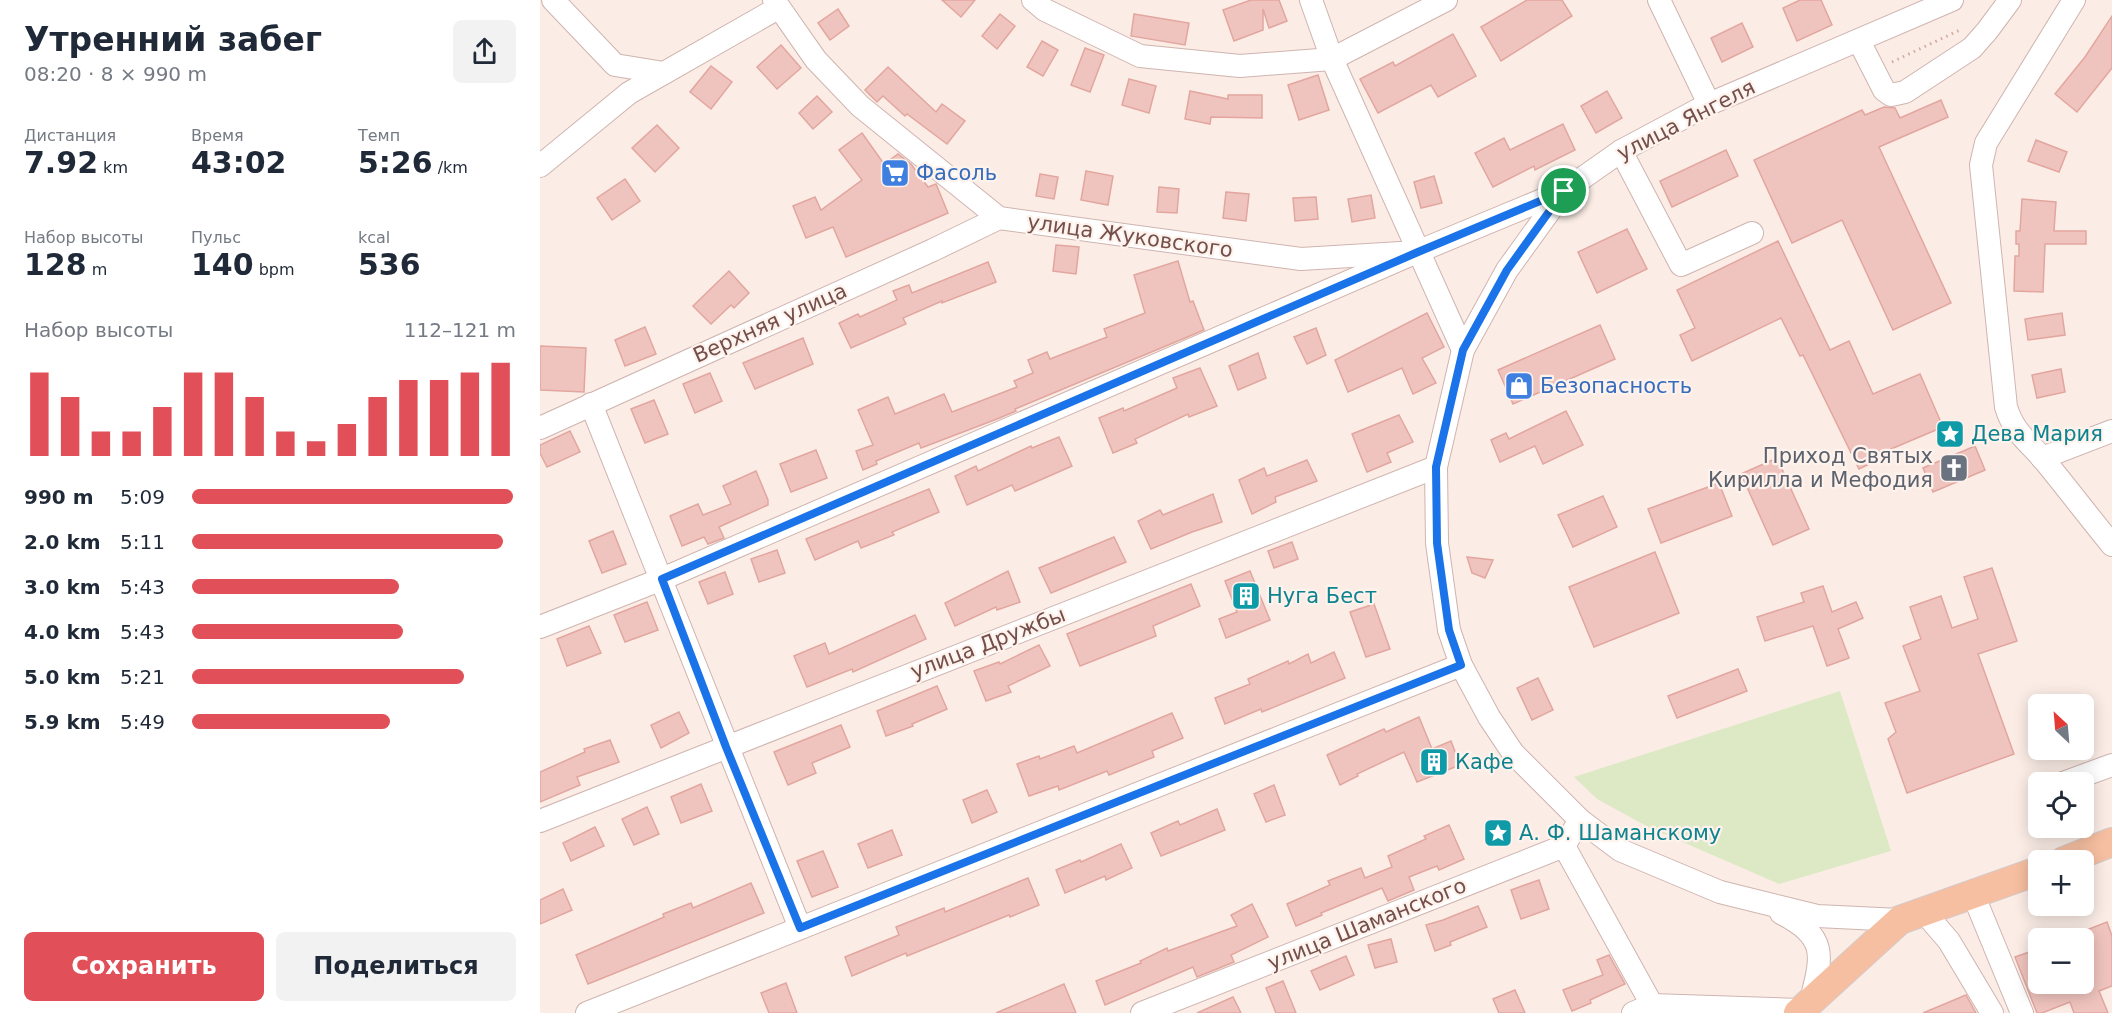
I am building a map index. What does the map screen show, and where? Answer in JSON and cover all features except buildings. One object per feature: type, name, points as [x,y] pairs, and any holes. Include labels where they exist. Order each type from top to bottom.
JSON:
[{"type":"main road","points":[[2092,850],[2112,842]]},
{"type":"main road","name":"улица Янгеля","points":[[1912,916],[2028,875]]},
{"type":"main road","points":[[1803,1008],[1912,916]]},
{"type":"street","points":[[553,0],[615,65],[663,73]]},
{"type":"street","points":[[1034,0],[1045,10],[1140,56],[1240,66],[1332,58],[1446,0]]},
{"type":"street","points":[[1311,0],[1332,58],[1463,350]]},
{"type":"street","points":[[1659,0],[1709,104]]},
{"type":"street","name":"улица Янгеля","points":[[1912,916],[1817,916],[1720,892],[1620,850],[1580,820],[1513,753],[1489,717],[1461,665],[1449,630],[1437,543],[1436,467],[1463,350],[1507,270],[1564,191],[1622,151],[1709,104],[1952,0]]},
{"type":"street","points":[[1859,41],[1884,90],[1891,95],[1905,92],[1972,48],[2010,0]]},
{"type":"street","points":[[2074,0],[1986,143],[1981,165],[2006,407],[2010,420],[2018,433],[2042,458],[2112,545]]},
{"type":"street","points":[[540,166],[629,93],[776,4]]},
{"type":"street","name":"улица Жуковского","points":[[776,4],[816,60],[860,106],[999,218],[1301,260],[1418,252],[1564,191]]},
{"type":"street","points":[[1622,151],[1681,265],[1752,233]]},
{"type":"street","name":"Верхняя улица","points":[[540,428],[999,218]]},
{"type":"street","points":[[540,627],[662,579],[1418,252]]},
{"type":"street","points":[[591,404],[800,928]]},
{"type":"street","points":[[2042,458],[2112,431]]},
{"type":"street","name":"улица Дружбы","points":[[540,821],[1436,467]]},
{"type":"street","points":[[586,1013],[1461,665]]},
{"type":"street","points":[[2093,772],[2112,765]]},
{"type":"street","points":[[1580,820],[1564,846],[1642,1009],[1803,1008],[1820,967],[1819,948],[1801,924],[1766,905]]},
{"type":"street","name":"улица Шаманского","points":[[1142,1013],[1564,846]]},
{"type":"street","points":[[1973,894],[2022,1013]]},
{"type":"street","points":[[1912,916],[1949,941],[1992,1013]]},
{"type":"path","points":[[1874,70],[1971,24]]},
{"type":"green space","points":[[1840,691],[1891,851],[1779,884],[1648,827],[1597,799],[1574,777]]},
{"type":"place","name":"Фасоль","points":[[895,173]]},
{"type":"place","name":"Безопасность","points":[[1519,386]]},
{"type":"place","name":"Дева Мария","points":[[1950,434]]},
{"type":"place","name":"Приход Святых Кирилла и Мефодия","points":[[1954,468]]},
{"type":"place","name":"Нуга Бест","points":[[1246,596]]},
{"type":"place","name":"Кафе","points":[[1434,762]]},
{"type":"place","name":"А. Ф. Шаманскому","points":[[1498,833]]},
{"type":"route","points":[[1564,191],[1507,270],[1463,350],[1436,467],[1437,543],[1449,630],[1461,665],[800,928],[726,747],[662,579],[1564,191]]}]
